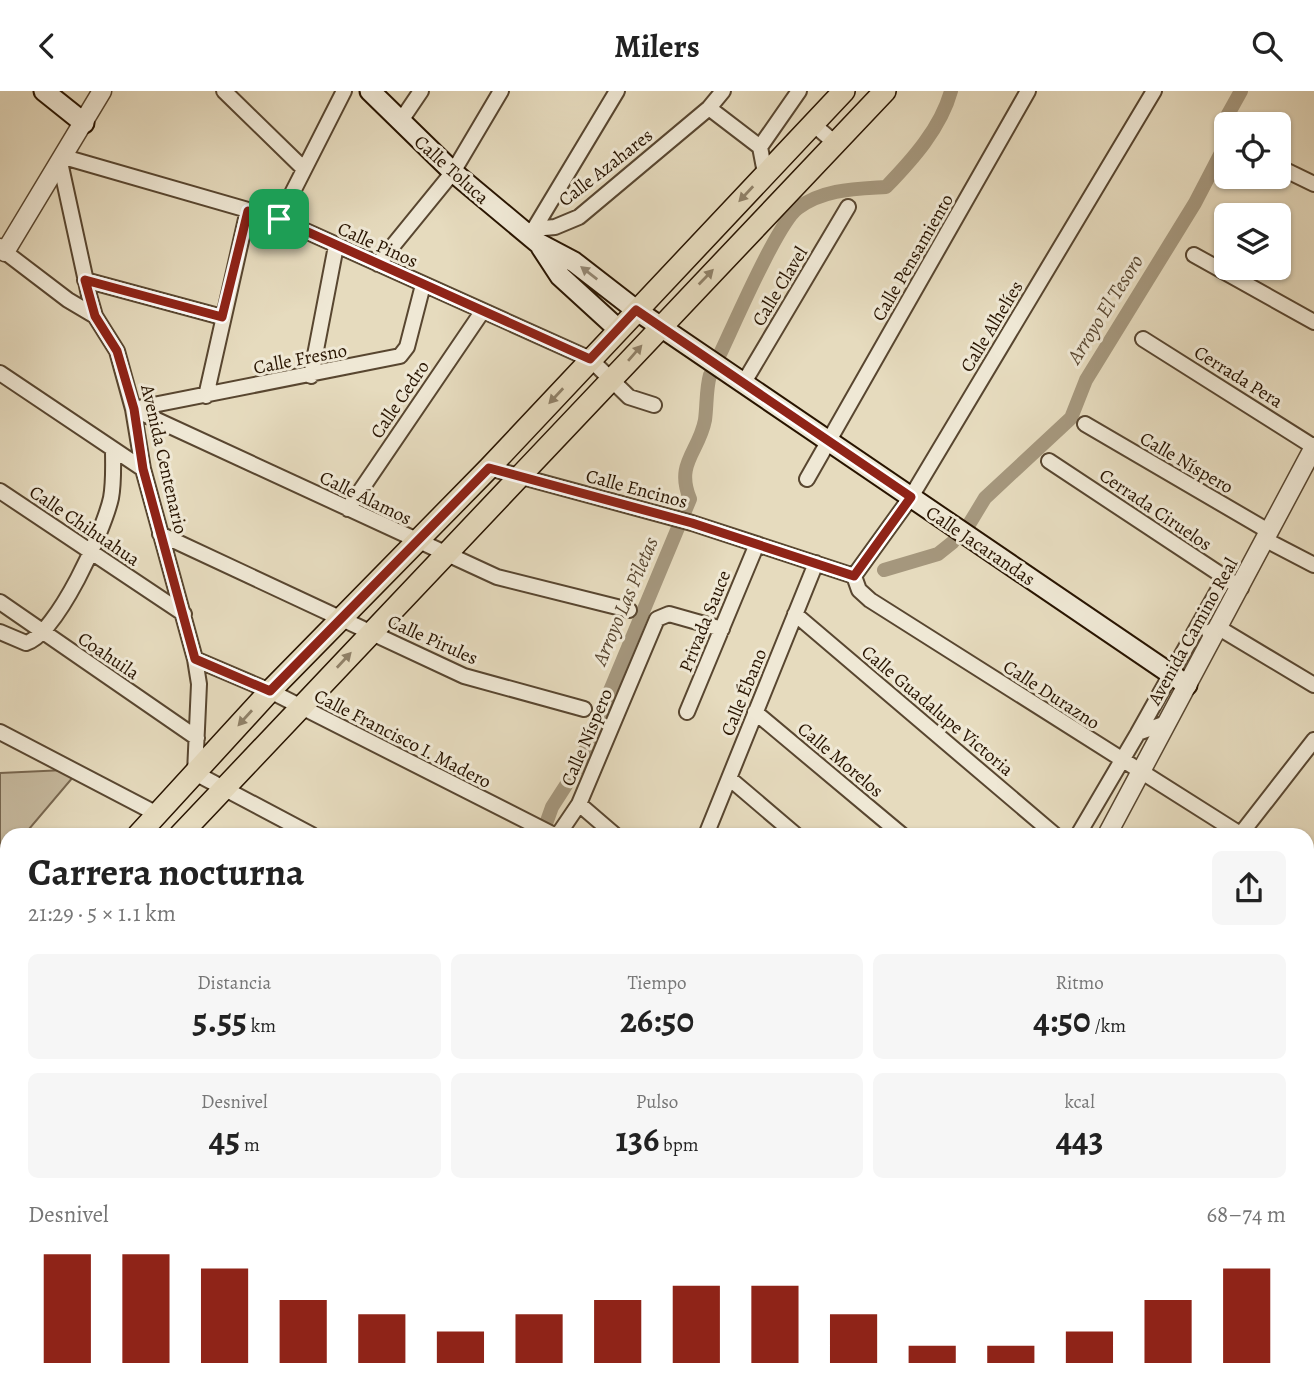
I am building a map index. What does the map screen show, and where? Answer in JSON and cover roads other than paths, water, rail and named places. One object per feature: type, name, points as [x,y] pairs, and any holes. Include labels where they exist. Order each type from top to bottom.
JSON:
[{"type":"main road","points":[[44,91],[84,123]]},
{"type":"main road","name":"Calle Toluca","points":[[370,91],[453,171],[533,236],[575,262],[636,310]]},
{"type":"main road","points":[[159,825],[195,773],[270,691],[489,468],[844,91]]},
{"type":"main road","points":[[187,828],[521,477],[659,326],[885,91]]},
{"type":"main road","name":"Calle Toluca","points":[[533,236],[561,275],[618,330]]},
{"type":"main road","name":"Calle Jacarandas","points":[[636,310],[1179,680]]},
{"type":"street","points":[[95,316],[68,300],[3,250],[102,91]]},
{"type":"street","points":[[224,91],[304,169]]},
{"type":"street","points":[[279,219],[344,91]]},
{"type":"street","points":[[400,122],[421,91]]},
{"type":"street","points":[[378,264],[453,171],[501,91]]},
{"type":"street","points":[[533,236],[617,91]]},
{"type":"street","name":"Calle Azahares","points":[[533,236],[579,217],[709,108],[723,91]]},
{"type":"street","points":[[760,147],[799,91]]},
{"type":"street","name":"Calle Pensamiento","points":[[807,479],[1028,91]]},
{"type":"street","name":"Calle Alhelíes","points":[[854,576],[911,497],[1154,91]]},
{"type":"street","points":[[709,108],[760,147],[765,173]]},
{"type":"street","points":[[813,124],[835,143]]},
{"type":"street","name":"Calle Pinos","points":[[62,159],[279,219],[590,359]]},
{"type":"street","name":"Avenida Centenario","points":[[62,159],[85,280],[95,316],[117,351],[134,409],[143,469],[195,659],[199,684],[195,773]]},
{"type":"street","points":[[1291,173],[1314,184]]},
{"type":"street","name":"Calle Clavel","points":[[743,384],[848,207]]},
{"type":"street","points":[[206,396],[248,211]]},
{"type":"street","points":[[311,376],[336,246]]},
{"type":"street","points":[[1194,255],[1314,321]]},
{"type":"street","points":[[85,280],[222,317]]},
{"type":"street","name":"Calle Fresno","points":[[134,409],[311,376],[400,356],[407,347],[423,285]]},
{"type":"street","name":"Calle Cedro","points":[[348,509],[482,312]]},
{"type":"street","name":"Cerrada Pera","points":[[1143,339],[1314,447]]},
{"type":"street","points":[[590,359],[629,397],[654,405]]},
{"type":"street","points":[[0,373],[143,469]]},
{"type":"street","name":"Calle Álamos","points":[[134,409],[415,542],[497,577],[629,610]]},
{"type":"street","name":"Calle Níspero","points":[[1085,424],[1314,565]]},
{"type":"street","name":"Avenida Camino Real","points":[[1110,828],[1166,723],[1179,680],[1219,628],[1314,447]]},
{"type":"street","points":[[0,632],[26,643],[44,633],[92,553],[111,496],[113,449]]},
{"type":"street","name":"Cerrada Ciruelos","points":[[1049,461],[1241,588]]},
{"type":"street","name":"Calle Encinos","points":[[489,468],[673,517],[854,576]]},
{"type":"street","name":"Calle Chihuahua","points":[[0,491],[184,614]]},
{"type":"street","name":"Calle Pirules","points":[[160,534],[464,676],[584,709]]},
{"type":"street","name":"Privada Sauce","points":[[687,712],[757,544]]},
{"type":"street","name":"Calle Ébano","points":[[709,828],[816,563]]},
{"type":"street","name":"Calle Durazno","points":[[854,576],[859,590],[870,600],[1230,828]]},
{"type":"street","points":[[1082,828],[1138,733],[1179,680],[1192,638],[1225,578]]},
{"type":"street","name":"Coahuila","points":[[0,602],[197,738]]},
{"type":"street","name":"Calle Níspero","points":[[559,828],[579,804],[662,614],[722,629]]},
{"type":"street","name":"Calle Guadalupe Victoria","points":[[795,614],[1047,828]]},
{"type":"street","points":[[1192,638],[1219,628],[1314,685]]},
{"type":"street","name":"Calle Francisco I. Madero","points":[[195,659],[270,691],[538,828]]},
{"type":"street","name":"Calle Morelos","points":[[755,712],[894,828]]},
{"type":"street","points":[[1138,733],[1166,723]]},
{"type":"street","points":[[0,733],[159,825]]},
{"type":"street","points":[[1245,828],[1314,740]]},
{"type":"street","points":[[195,773],[299,828]]},
{"type":"street","points":[[729,778],[788,828]]},
{"type":"street","points":[[579,804],[607,828]]},
{"type":"waterway","name":"Arroyo Las Piletas","points":[[720,354],[768,253],[789,217],[798,208],[818,197],[851,190],[886,187],[933,131],[951,91]]},
{"type":"waterway","name":"Arroyo El Tesoro","points":[[968,526],[985,498],[1071,418],[1086,380],[1195,203],[1221,153],[1222,125],[1241,91]]},
{"type":"waterway","name":"Arroyo Las Piletas","points":[[544,828],[552,807],[579,765],[690,499],[685,476],[705,420],[710,375]]},
{"type":"waterway","name":"Arroyo El Tesoro","points":[[884,570],[938,554],[953,542]]}]
